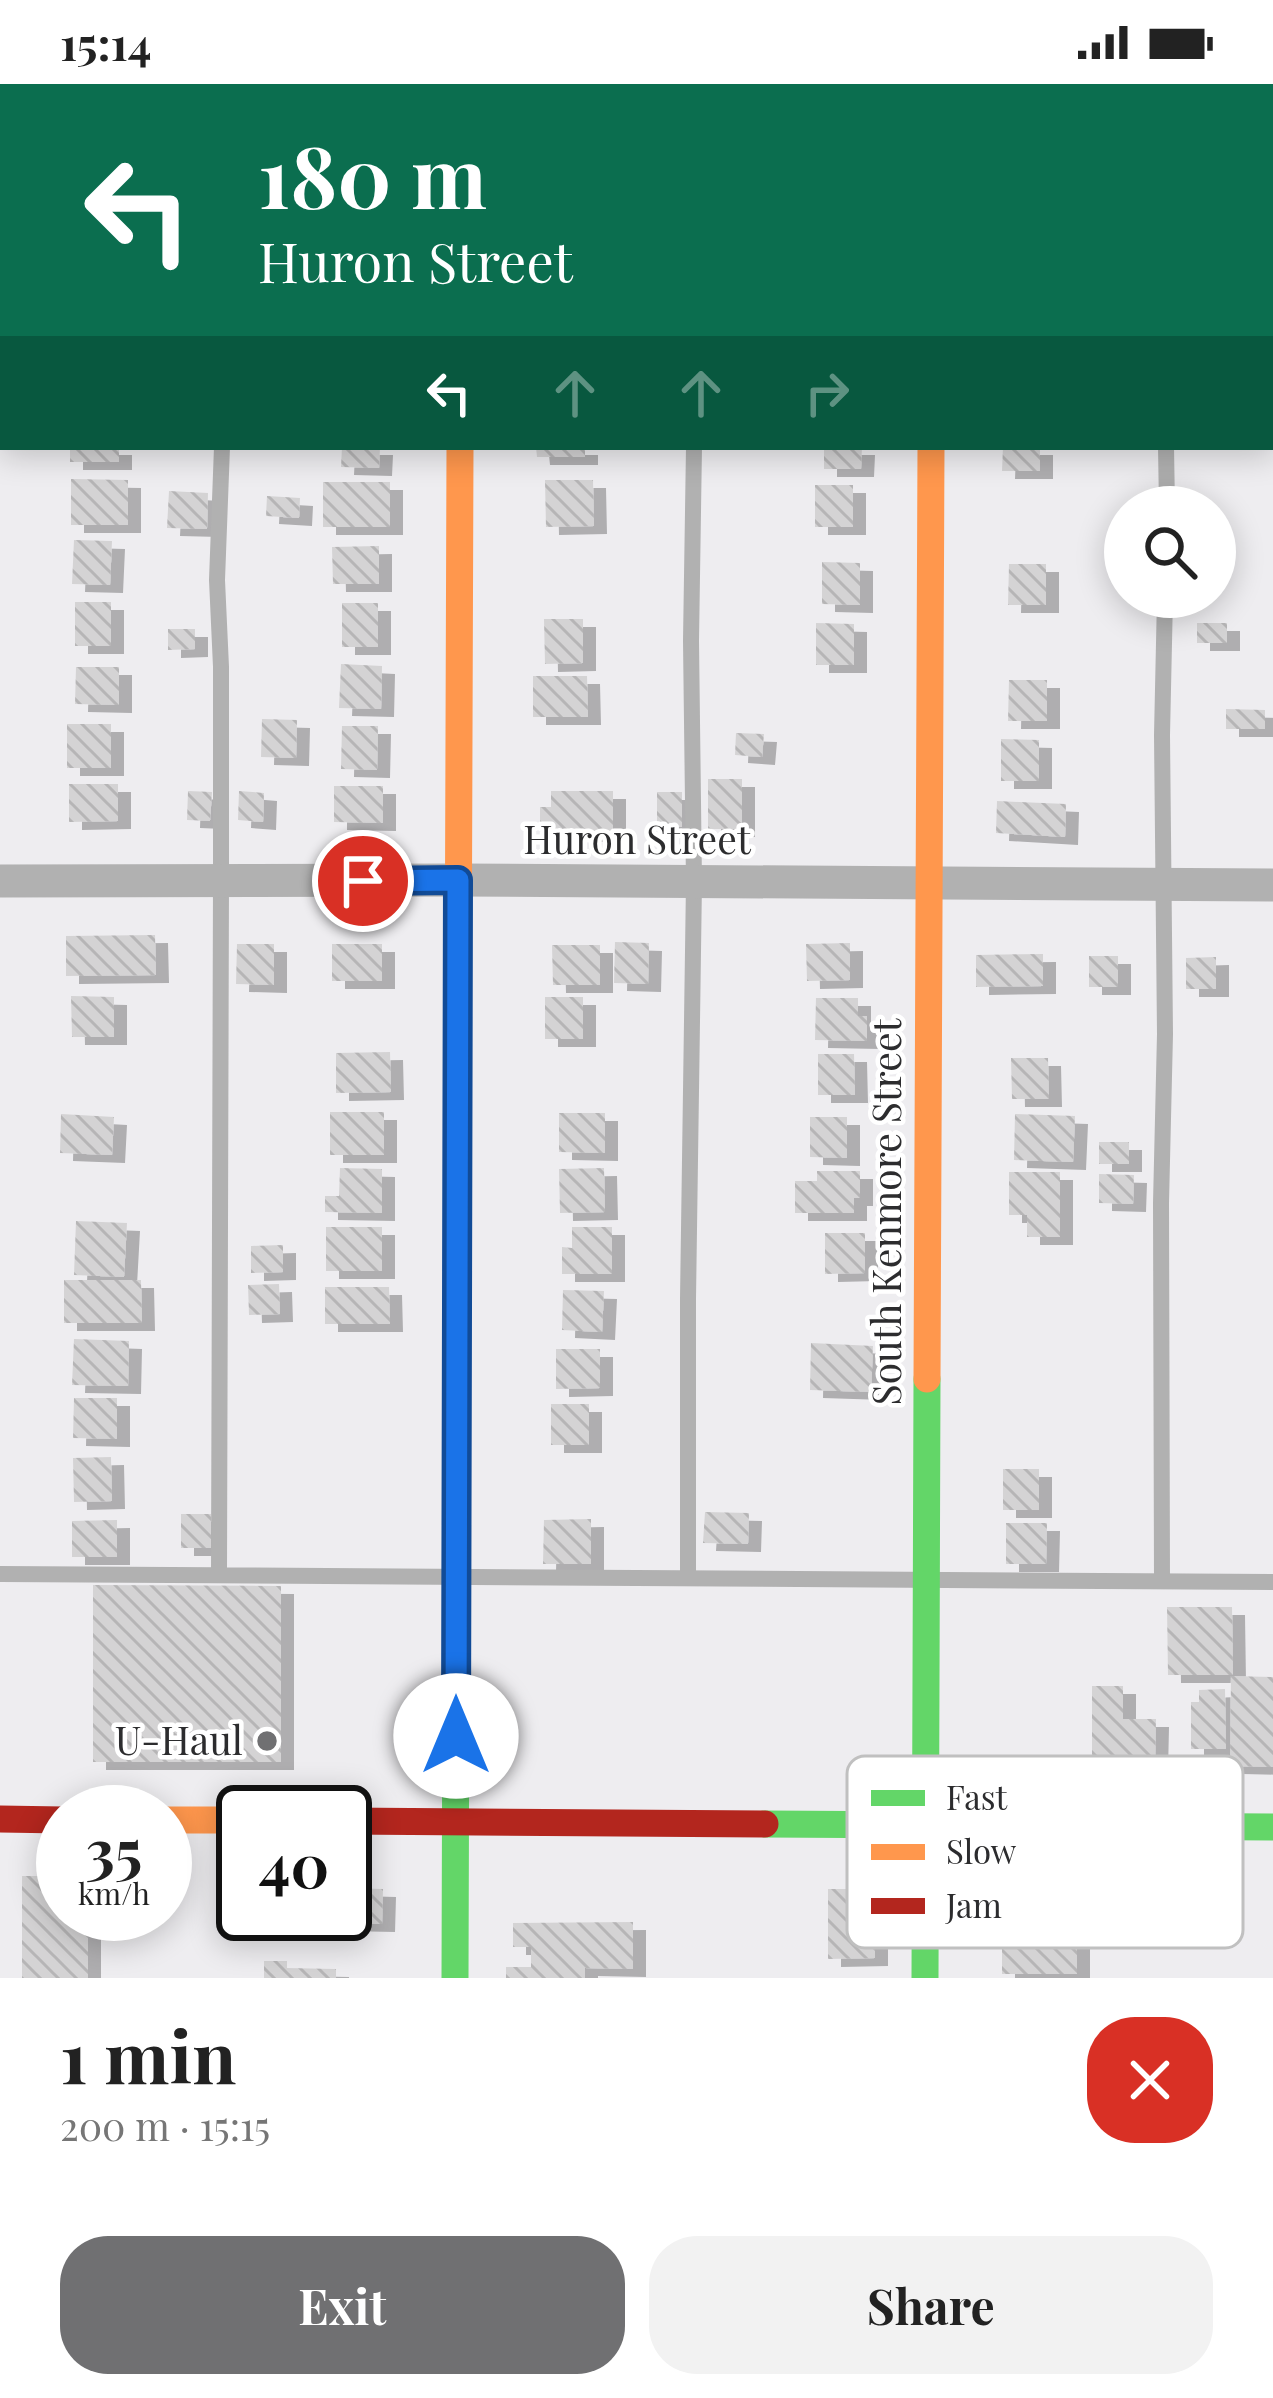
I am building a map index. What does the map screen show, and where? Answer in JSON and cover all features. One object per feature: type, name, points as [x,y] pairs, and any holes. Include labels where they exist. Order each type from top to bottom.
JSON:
[{"type":"street","points":[[455,1978],[460,450]]},
{"type":"street","name":"South Kenmore Street","points":[[926,1756],[931,450]]},
{"type":"street","name":"Huron Street","points":[[0,881],[1273,885]]},
{"type":"street","points":[[0,1819],[36,1820]]},
{"type":"street","points":[[372,1820],[847,1824]]},
{"type":"street","points":[[1243,1827],[1273,1827]]},
{"type":"street","name":"South Kenmore Street","points":[[925,1948],[925,1978]]},
{"type":"lane","points":[[219,1574],[217,580],[222,450]]},
{"type":"lane","points":[[688,1576],[694,450]]},
{"type":"lane","points":[[1166,450],[1167,486]]},
{"type":"lane","points":[[1162,1580],[1165,618]]},
{"type":"lane","points":[[0,1574],[1273,1582]]},
{"type":"building","points":[[70,450],[119,450],[119,462],[70,462]]},
{"type":"building","points":[[342,450],[380,450],[379,468],[341,467]]},
{"type":"building","points":[[536,450],[585,450],[585,457],[537,457]]},
{"type":"building","points":[[824,450],[862,450],[861,469],[824,469]]},
{"type":"building","points":[[1003,450],[1040,450],[1040,471],[1002,471]]},
{"type":"building","points":[[71,479],[128,480],[128,525],[71,525]]},
{"type":"building","points":[[545,480],[593,480],[594,526],[546,527]]},
{"type":"building","points":[[323,482],[390,482],[390,527],[323,527]]},
{"type":"building","points":[[815,485],[853,485],[853,527],[815,527]]},
{"type":"building","points":[[169,491],[208,493],[207,529],[167,528]]},
{"type":"building","points":[[267,496],[300,498],[299,518],[266,516]]},
{"type":"building","points":[[74,540],[112,541],[110,585],[72,584]]},
{"type":"building","points":[[379,546],[379,584],[333,584],[332,547]]},
{"type":"building","points":[[822,562],[860,563],[860,605],[822,604]]},
{"type":"building","points":[[1009,564],[1046,564],[1046,605],[1008,605]]},
{"type":"building","points":[[75,602],[111,602],[111,646],[75,646]]},
{"type":"building","points":[[342,603],[378,603],[378,647],[342,647]]},
{"type":"building","points":[[544,619],[583,619],[583,663],[545,664]]},
{"type":"building","points":[[816,623],[854,624],[854,665],[816,665]]},
{"type":"building","points":[[1197,623],[1227,623],[1227,643],[1197,643]]},
{"type":"building","points":[[168,629],[195,629],[195,649],[168,650]]},
{"type":"building","points":[[341,664],[382,666],[381,709],[339,708]]},
{"type":"building","points":[[76,667],[119,667],[119,705],[75,704]]},
{"type":"building","points":[[533,676],[587,676],[588,717],[533,717]]},
{"type":"building","points":[[1009,680],[1047,680],[1047,721],[1008,721]]},
{"type":"building","points":[[1226,709],[1265,710],[1265,729],[1226,729]]},
{"type":"building","points":[[262,719],[297,720],[296,758],[261,757]]},
{"type":"building","points":[[67,724],[111,724],[111,768],[67,768]]},
{"type":"building","points":[[342,726],[378,726],[377,770],[341,769]]},
{"type":"building","points":[[736,733],[764,734],[762,757],[735,755]]},
{"type":"building","points":[[1001,739],[1039,740],[1039,781],[1001,781]]},
{"type":"building","points":[[708,779],[742,779],[742,829],[708,829]]},
{"type":"building","points":[[69,784],[118,784],[118,821],[69,822]]},
{"type":"building","points":[[334,786],[383,786],[383,823],[334,822]]},
{"type":"building","points":[[188,791],[212,792],[210,821],[187,820]]},
{"type":"building","points":[[239,791],[264,793],[263,822],[238,820]]},
{"type":"building","points":[[551,791],[613,791],[613,834],[540,834],[540,807],[551,807]]},
{"type":"building","points":[[657,792],[682,792],[682,827],[657,827]]},
{"type":"building","points":[[997,801],[1066,804],[1065,837],[996,833]]},
{"type":"building","points":[[155,935],[156,975],[66,976],[66,936]]},
{"type":"building","points":[[615,942],[649,943],[648,984],[614,983]]},
{"type":"building","points":[[850,943],[850,980],[807,981],[806,944]]},
{"type":"building","points":[[237,944],[274,944],[274,985],[236,984]]},
{"type":"building","points":[[332,944],[382,944],[382,981],[332,981]]},
{"type":"building","points":[[552,945],[600,945],[600,985],[553,985]]},
{"type":"building","points":[[1043,954],[1043,986],[976,987],[976,955]]},
{"type":"building","points":[[1089,956],[1118,956],[1118,987],[1089,987]]},
{"type":"building","points":[[1216,957],[1216,989],[1186,989],[1186,958]]},
{"type":"building","points":[[71,996],[114,997],[114,1037],[72,1037]]},
{"type":"building","points":[[545,997],[583,997],[583,1039],[545,1039]]},
{"type":"building","points":[[816,998],[858,998],[858,1016],[867,1016],[867,1041],[815,1040]]},
{"type":"building","points":[[390,1052],[391,1092],[336,1093],[336,1053]]},
{"type":"building","points":[[818,1054],[854,1054],[855,1095],[818,1095]]},
{"type":"building","points":[[1011,1058],[1048,1058],[1049,1099],[1012,1099]]},
{"type":"building","points":[[330,1112],[384,1112],[384,1155],[330,1155]]},
{"type":"building","points":[[559,1113],[605,1113],[605,1153],[559,1152]]},
{"type":"building","points":[[61,1114],[114,1117],[112,1155],[60,1153]]},
{"type":"building","points":[[1015,1114],[1075,1116],[1073,1162],[1014,1160]]},
{"type":"building","points":[[810,1117],[847,1117],[847,1158],[810,1157]]},
{"type":"building","points":[[1099,1142],[1129,1142],[1129,1164],[1099,1164]]},
{"type":"building","points":[[340,1168],[382,1169],[382,1213],[325,1212],[325,1196],[339,1196]]},
{"type":"building","points":[[604,1168],[605,1212],[560,1213],[559,1169]]},
{"type":"building","points":[[817,1171],[860,1171],[860,1198],[854,1198],[854,1213],[795,1213],[795,1181],[817,1181]]},
{"type":"building","points":[[1009,1172],[1060,1172],[1060,1237],[1027,1237],[1027,1215],[1009,1215]]},
{"type":"building","points":[[1099,1174],[1134,1175],[1133,1204],[1099,1203]]},
{"type":"building","points":[[76,1221],[127,1223],[124,1277],[74,1275]]},
{"type":"building","points":[[326,1227],[382,1227],[382,1271],[326,1271]]},
{"type":"building","points":[[572,1227],[612,1227],[612,1274],[562,1274],[562,1247],[572,1248]]},
{"type":"building","points":[[825,1233],[865,1233],[865,1273],[825,1274]]},
{"type":"building","points":[[283,1245],[283,1272],[251,1273],[251,1246]]},
{"type":"building","points":[[64,1280],[141,1280],[142,1323],[64,1323]]},
{"type":"building","points":[[279,1284],[280,1314],[249,1315],[248,1285]]},
{"type":"building","points":[[325,1287],[389,1287],[390,1324],[325,1324]]},
{"type":"building","points":[[563,1290],[604,1291],[602,1332],[562,1330]]},
{"type":"building","points":[[74,1339],[129,1341],[128,1386],[72,1385]]},
{"type":"building","points":[[811,1343],[873,1346],[871,1392],[810,1390]]},
{"type":"building","points":[[556,1349],[600,1349],[600,1388],[556,1389]]},
{"type":"building","points":[[74,1398],[117,1398],[117,1439],[73,1438]]},
{"type":"building","points":[[551,1404],[589,1404],[589,1445],[551,1445]]},
{"type":"building","points":[[111,1457],[112,1501],[74,1502],[73,1458]]},
{"type":"building","points":[[1003,1469],[1039,1469],[1039,1510],[1003,1510]]},
{"type":"building","points":[[705,1512],[749,1513],[748,1544],[703,1543]]},
{"type":"building","points":[[181,1514],[211,1514],[211,1548],[181,1548]]},
{"type":"building","points":[[591,1519],[591,1564],[543,1564],[544,1520]]},
{"type":"building","points":[[117,1520],[117,1557],[72,1557],[72,1521]]},
{"type":"building","points":[[1006,1523],[1047,1523],[1046,1564],[1006,1564]]},
{"type":"building","points":[[93,1585],[281,1586],[281,1762],[93,1762]]},
{"type":"building","points":[[1167,1607],[1232,1607],[1233,1675],[1168,1675]]},
{"type":"building","points":[[1231,1676],[1273,1677],[1273,1767],[1243,1766],[1243,1756],[1230,1756]]},
{"type":"building","points":[[1092,1686],[1123,1686],[1123,1719],[1156,1719],[1155,1756],[1092,1756]]},
{"type":"building","points":[[1225,1689],[1226,1749],[1191,1749],[1191,1702],[1199,1702],[1199,1690]]},
{"type":"building","points":[[22,1876],[36,1876],[36,1941],[88,1941],[88,1978],[22,1978]]},
{"type":"building","points":[[372,1889],[383,1889],[382,1924],[372,1924]]},
{"type":"building","points":[[828,1889],[847,1889],[847,1948],[875,1948],[875,1958],[828,1959]]},
{"type":"building","points":[[633,1922],[633,1969],[585,1968],[585,1978],[506,1978],[506,1967],[531,1967],[531,1947],[513,1947],[513,1923]]},
{"type":"building","points":[[1002,1948],[1077,1948],[1077,1974],[1002,1974]]},
{"type":"building","points":[[264,1961],[287,1961],[287,1968],[336,1969],[336,1978],[264,1978]]},
{"type":"traffic: fast","points":[[455,1978],[457,1318]]},
{"type":"traffic: fast","points":[[926,1756],[927,1379]]},
{"type":"traffic: fast","points":[[765,1824],[847,1824]]},
{"type":"traffic: fast","points":[[1243,1827],[1273,1827]]},
{"type":"traffic: fast","points":[[925,1948],[925,1978]]},
{"type":"traffic: slow","points":[[457,1318],[460,450]]},
{"type":"traffic: slow","points":[[927,1379],[931,450]]},
{"type":"traffic: slow","points":[[192,1820],[216,1820]]},
{"type":"traffic: jam","points":[[0,1819],[36,1820]]},
{"type":"traffic: jam","points":[[372,1821],[765,1824]]},
{"type":"place","name":"U-Haul","points":[[267,1741]]},
{"type":"route","points":[[363,881],[458,880],[456,1736]]}]
